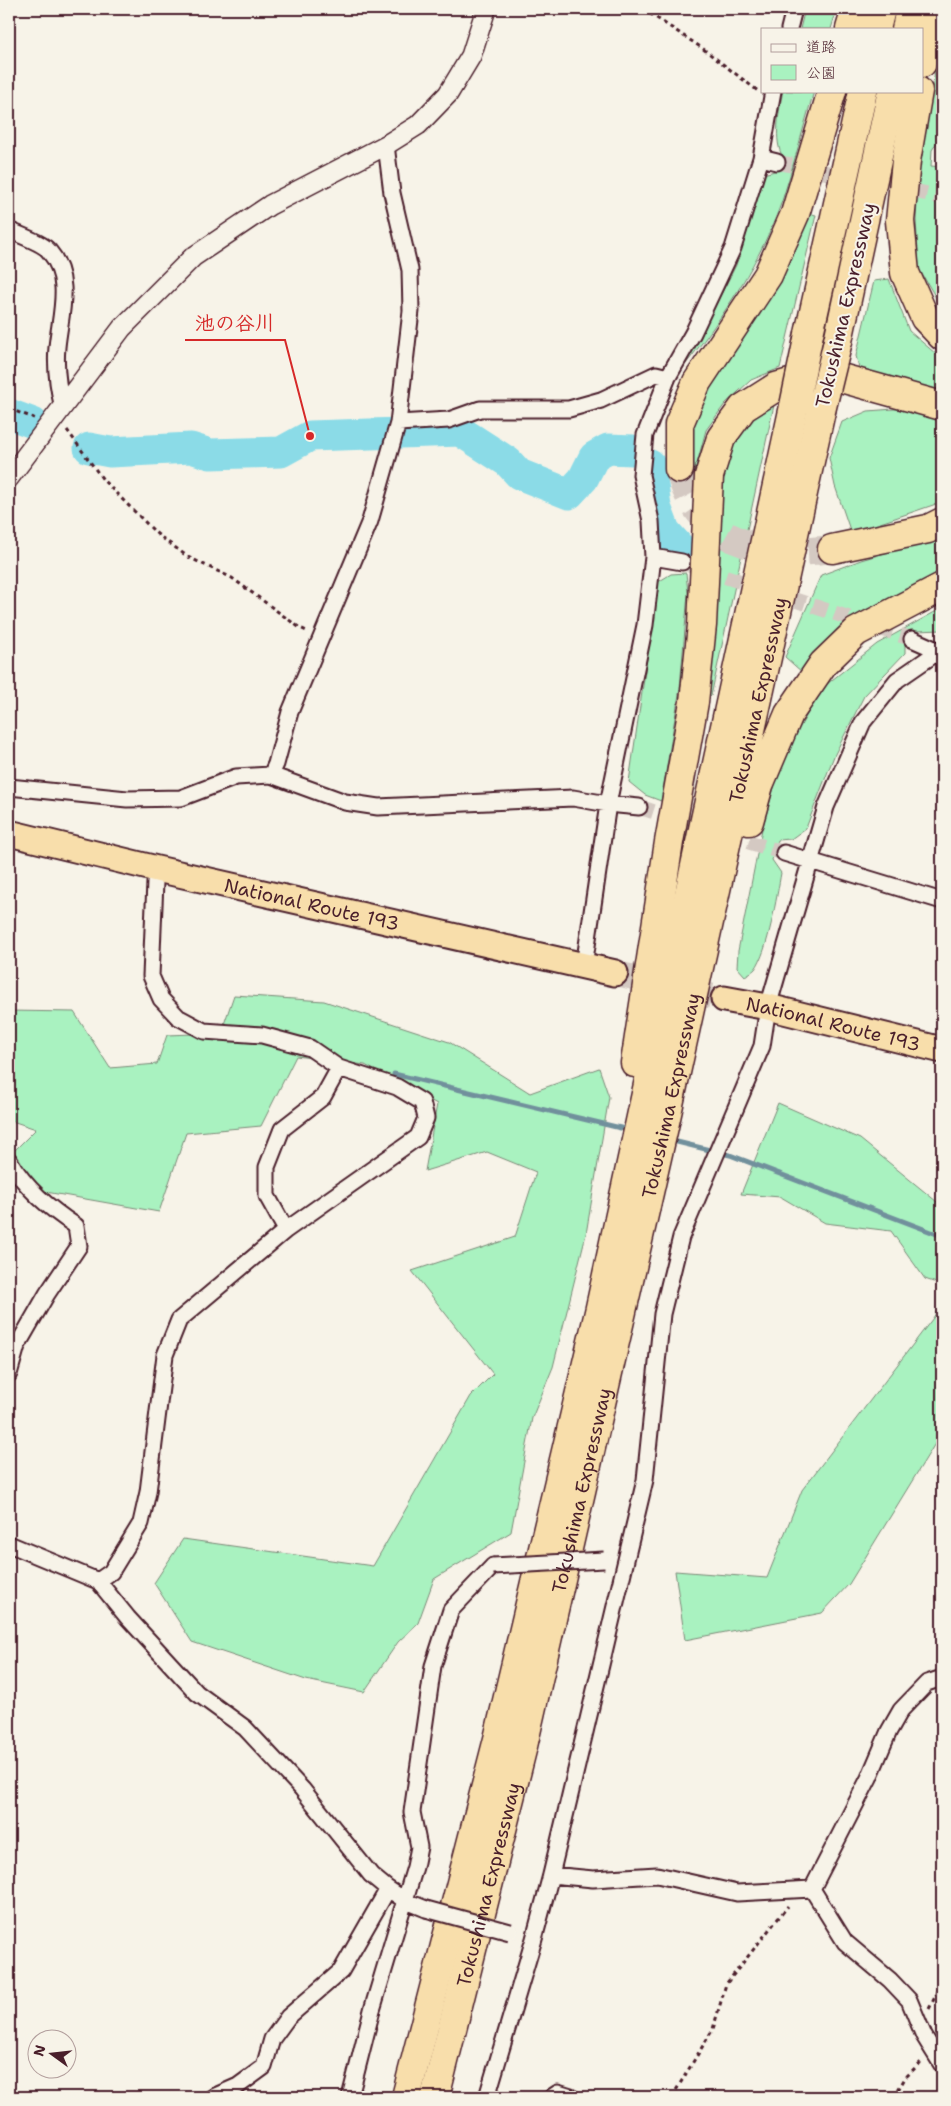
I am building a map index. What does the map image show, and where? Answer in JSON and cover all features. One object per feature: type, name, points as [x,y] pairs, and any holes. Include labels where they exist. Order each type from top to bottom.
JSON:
[{"type":"highway","points":[[850,28],[856,9]]},
{"type":"highway","points":[[876,28],[881,9]]},
{"type":"highway","points":[[906,28],[910,9]]},
{"type":"highway","points":[[924,51],[931,9]]},
{"type":"highway","points":[[679,470],[679,424],[697,382],[768,275],[795,214],[832,92]]},
{"type":"highway","name":"Tokushima Expressway","points":[[406,2097],[498,1740],[599,1312],[863,92]]},
{"type":"highway","name":"Tokushima Expressway","points":[[435,2097],[523,1746],[666,1118],[892,92]]},
{"type":"highway","points":[[918,92],[906,161],[900,221],[905,273],[925,318],[942,336]]},
{"type":"highway","points":[[599,1312],[638,1043],[694,702],[702,625],[705,527],[709,476],[721,438],[743,408],[776,387],[811,377],[841,378],[942,406]]},
{"type":"highway","points":[[832,549],[928,529],[942,522]]},
{"type":"highway","points":[[666,1118],[759,786],[789,714],[822,664],[856,632],[942,587]]},
{"type":"highway","name":"National Route 193","points":[[9,833],[157,869],[615,973]]},
{"type":"highway","name":"National Route 193","points":[[724,999],[768,1007],[942,1050]]},
{"type":"street","points":[[9,478],[122,328],[193,257],[270,205],[386,145],[418,125],[448,94],[471,56],[486,9]]},
{"type":"street","points":[[789,28],[794,9]]},
{"type":"street","points":[[584,966],[608,804],[645,624],[654,558],[650,521],[641,474],[645,435],[668,377],[692,333],[733,248],[761,158],[773,93]]},
{"type":"street","points":[[271,775],[276,764],[290,712],[370,520],[397,429],[412,311],[410,270],[392,193],[386,145]]},
{"type":"street","points":[[761,158],[777,162]]},
{"type":"street","points":[[9,230],[48,250],[61,270],[64,296],[56,349],[57,416]]},
{"type":"street","points":[[397,429],[449,420],[480,409],[569,410],[601,400],[656,374],[668,377]]},
{"type":"street","points":[[654,558],[682,562]]},
{"type":"street","points":[[912,639],[941,650]]},
{"type":"street","points":[[487,2097],[551,1875],[645,1480],[662,1314],[680,1236],[762,1046],[768,1007],[809,861],[826,807],[863,722],[897,680],[941,650]]},
{"type":"street","points":[[9,787],[127,800],[181,798],[236,777],[271,775],[345,802],[378,807],[573,798],[639,807]]},
{"type":"street","points":[[784,853],[942,901]]},
{"type":"street","points":[[98,1581],[111,1572],[141,1523],[148,1492],[165,1355],[179,1320],[286,1230],[418,1137],[426,1118],[422,1102],[398,1087],[339,1068],[310,1048],[262,1035],[204,1031],[178,1017],[161,999],[151,976],[157,869]]},
{"type":"street","points":[[286,1230],[267,1196],[267,1167],[282,1129],[323,1097],[339,1068]]},
{"type":"street","points":[[9,1160],[14,1169],[45,1205],[76,1226],[79,1246],[47,1294],[17,1346],[9,1374]]},
{"type":"street","points":[[9,1544],[98,1581],[128,1618],[197,1693],[245,1728],[302,1789],[371,1874],[388,1889],[406,1901],[426,1909],[534,1939]]},
{"type":"street","points":[[350,2097],[372,2010],[416,1867],[419,1847],[412,1812],[433,1666],[451,1610],[493,1566],[604,1560],[625,1561]]},
{"type":"street","points":[[806,1890],[869,1778],[888,1731],[901,1710],[927,1683],[942,1678]]},
{"type":"street","points":[[551,1875],[594,1879],[657,1875],[737,1893],[806,1890]]},
{"type":"street","points":[[213,2097],[238,2086],[264,2066],[272,2039],[288,2017],[341,1971],[388,1889]]},
{"type":"street","points":[[806,1890],[845,1942],[890,1980],[909,2000],[924,2036],[942,2065]]},
{"type":"street","points":[[552,2097],[558,2093],[571,2097]]},
{"type":"path","points":[[643,9],[702,48],[759,92],[773,93]]},
{"type":"path","points":[[9,409],[57,416],[104,481],[157,534],[188,557],[232,578],[300,628],[321,637]]},
{"type":"path","points":[[672,2097],[714,2029],[726,1984],[806,1890]]},
{"type":"path","points":[[924,2036],[927,2013],[936,1995],[942,1962]]},
{"type":"path","points":[[894,2097],[905,2078],[932,2050]]},
{"type":"green space","points":[[805,9],[837,9],[831,28],[800,28]]},
{"type":"green space","points":[[942,30],[942,135],[932,150],[931,166],[942,167],[942,308],[919,269],[916,220],[919,166]]},
{"type":"green space","points":[[783,92],[814,92],[791,174],[782,201],[763,245],[740,287],[714,327],[685,365],[736,265],[763,174],[779,170],[783,157],[778,143]]},
{"type":"green space","points":[[804,212],[816,215],[780,368],[751,380],[725,404],[706,430],[695,471],[688,452],[691,420]]},
{"type":"green space","points":[[889,279],[909,331],[942,359],[942,396],[860,371],[856,356],[874,281]]},
{"type":"green space","points":[[774,405],[711,696],[705,694],[715,501],[728,447],[763,406]]},
{"type":"green space","points":[[907,408],[942,417],[942,502],[851,533],[835,486],[829,458],[842,422],[868,411]]},
{"type":"green space","points":[[942,536],[942,573],[894,596],[841,632],[803,673],[785,657],[821,575],[861,560]]},
{"type":"green space","points":[[686,573],[688,593],[680,688],[661,801],[645,795],[629,782],[658,582],[671,574]]},
{"type":"green space","points":[[942,608],[942,630],[917,631],[905,643],[905,653],[864,696],[834,756],[806,828],[791,839],[778,840],[772,860],[781,873],[771,923],[760,961],[755,969],[745,976],[737,967],[738,951],[762,829],[783,757],[822,688],[877,644]]},
{"type":"green space","points":[[234,995],[324,1001],[449,1042],[530,1093],[599,1068],[609,1097],[586,1234],[553,1367],[532,1418],[511,1532],[434,1579],[418,1623],[398,1642],[364,1692],[306,1680],[192,1642],[154,1583],[183,1539],[373,1566],[471,1396],[493,1374],[412,1271],[515,1237],[536,1172],[487,1152],[425,1171],[437,1104],[365,1065],[296,1056],[261,1126],[186,1133],[159,1212],[29,1189],[13,1152],[36,1129],[9,1120],[9,1011],[74,1012],[110,1068],[157,1064],[167,1035],[221,1033]]},
{"type":"green space","points":[[778,1103],[860,1139],[942,1206],[942,1285],[925,1279],[891,1231],[825,1223],[781,1197],[741,1194]]},
{"type":"green space","points":[[942,1303],[942,1442],[936,1442],[849,1584],[822,1613],[685,1640],[675,1571],[767,1578],[802,1490],[933,1318]]},
{"type":"waterway","points":[[9,414],[33,423]]},
{"type":"waterway","points":[[89,448],[110,452],[191,448],[210,454],[281,452],[310,436],[460,431],[508,462],[519,474],[569,494],[583,479],[594,457],[608,449],[633,450]]},
{"type":"waterway","points":[[650,465],[656,507],[665,531],[682,550]]},
{"type":"waterway","points":[[394,1074],[629,1130]]},
{"type":"waterway","points":[[669,1140],[730,1155],[942,1236]]},
{"type":"tunnel","points":[[777,162],[942,197]]},
{"type":"tunnel","points":[[679,469],[688,494],[701,514],[718,530],[737,540],[759,547],[782,551],[832,549]]},
{"type":"tunnel","points":[[682,562],[912,639]]},
{"type":"tunnel","points":[[639,807],[784,853]]},
{"type":"tunnel","points":[[615,973],[724,999]]},
{"type":"place","name":"池の谷川","points":[[310,436]]}]
